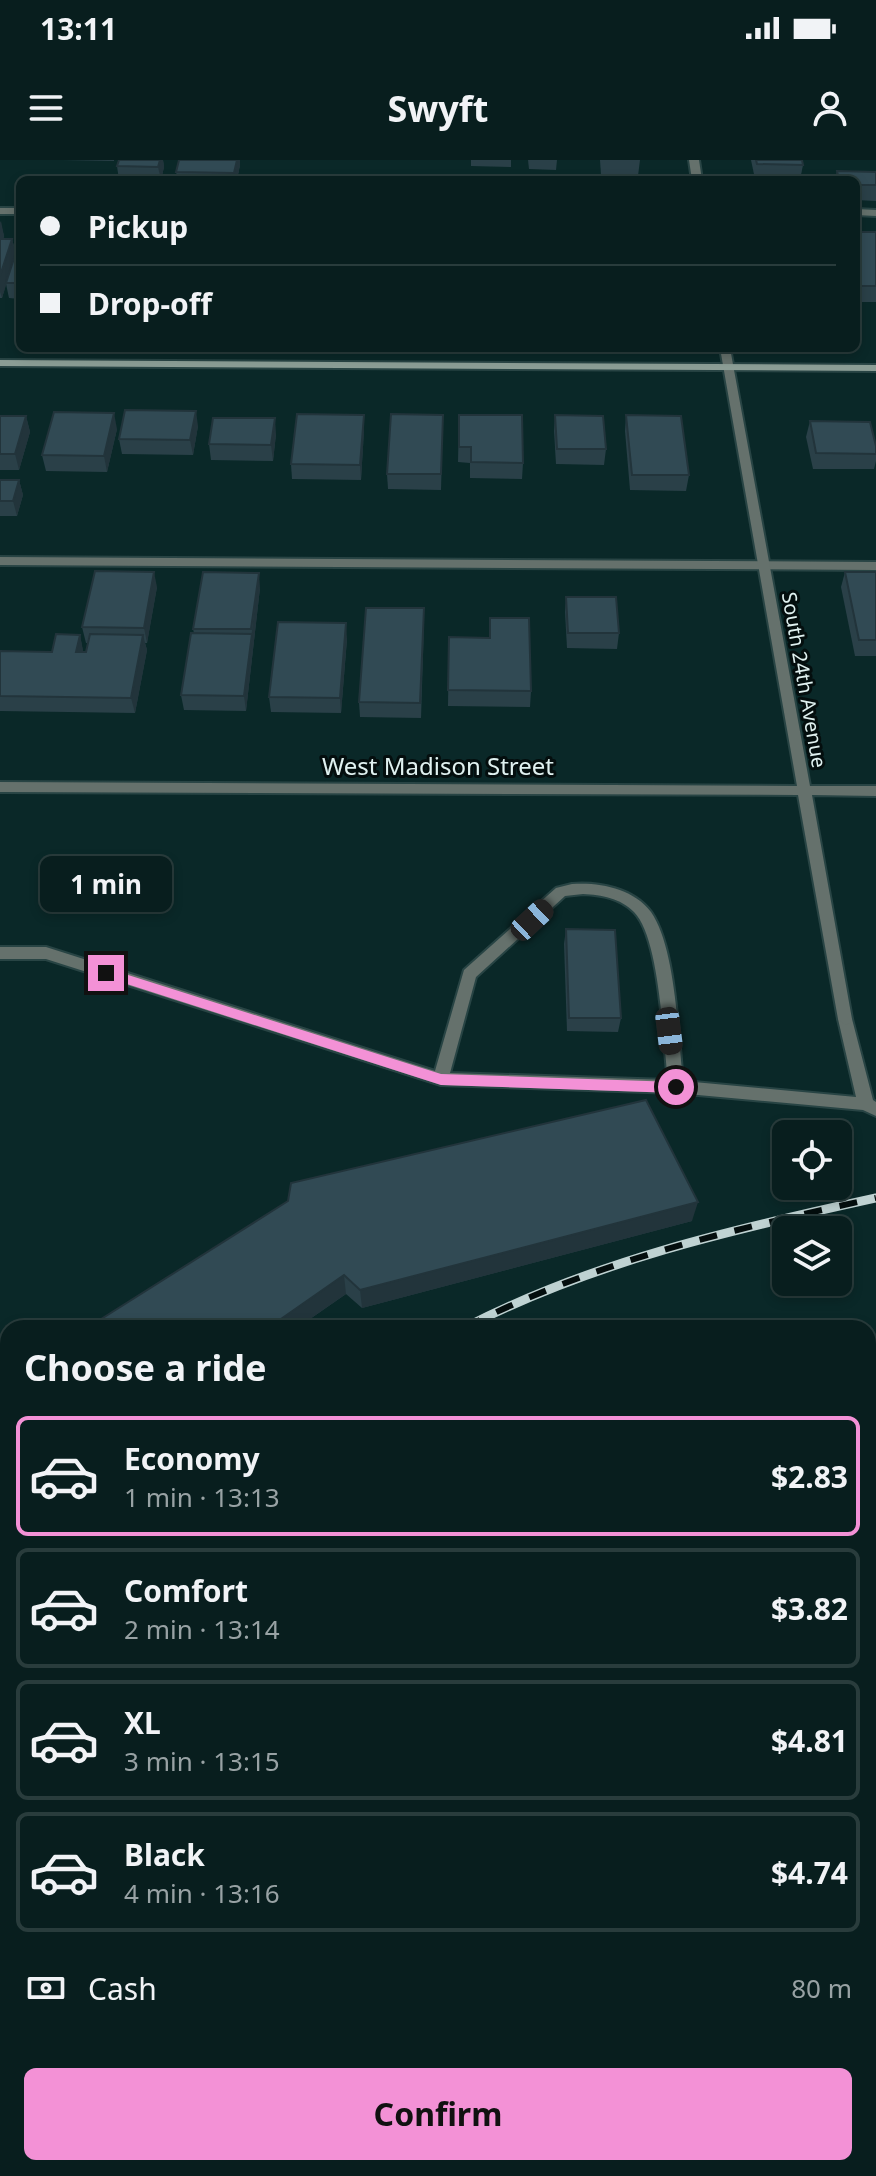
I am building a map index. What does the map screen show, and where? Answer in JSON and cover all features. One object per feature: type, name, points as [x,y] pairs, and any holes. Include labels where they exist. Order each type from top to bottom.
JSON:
[{"type":"street","name":"South 24th Avenue","points":[[726,352],[845,1019],[871,1107]]},
{"type":"street","points":[[0,363],[876,368]]},
{"type":"street","points":[[0,561],[876,566]]},
{"type":"street","name":"West Madison Street","points":[[0,787],[876,791]]},
{"type":"street","points":[[441,1079],[469,974],[561,892],[578,887],[623,898],[632,902],[647,917],[658,945],[676,1087]]},
{"type":"street","points":[[0,953],[46,953],[441,1079],[676,1087],[871,1107]]},
{"type":"building","points":[[119,160],[160,160],[158,167],[117,166]]},
{"type":"building","points":[[179,160],[237,160],[234,173],[176,172]]},
{"type":"building","points":[[756,160],[802,160],[803,165],[757,164]]},
{"type":"building","points":[[837,171],[876,172],[876,185],[860,185],[860,176],[838,176]]},
{"type":"building","points":[[860,232],[876,232],[876,286],[860,286]]},
{"type":"building","points":[[0,239],[12,239],[0,276]]},
{"type":"building","points":[[16,252],[16,283],[6,283]]},
{"type":"building","points":[[125,410],[196,411],[190,440],[119,439]]},
{"type":"building","points":[[54,412],[114,413],[104,456],[42,455]]},
{"type":"building","points":[[297,414],[364,415],[360,465],[291,464]]},
{"type":"building","points":[[391,414],[443,415],[441,474],[387,474]]},
{"type":"building","points":[[459,415],[522,415],[523,463],[471,462],[471,447],[459,447]]},
{"type":"building","points":[[555,415],[603,416],[606,449],[557,449]]},
{"type":"building","points":[[626,415],[681,416],[689,475],[632,475]]},
{"type":"building","points":[[0,416],[26,416],[15,454],[0,454]]},
{"type":"building","points":[[213,418],[275,418],[271,445],[209,444]]},
{"type":"building","points":[[810,421],[870,422],[876,454],[816,453]]},
{"type":"building","points":[[0,480],[19,480],[13,501],[0,501]]},
{"type":"building","points":[[95,571],[154,572],[144,628],[82,627]]},
{"type":"building","points":[[203,572],[259,573],[251,629],[193,629]]},
{"type":"building","points":[[845,572],[876,572],[876,640],[859,640]]},
{"type":"building","points":[[566,597],[616,597],[619,633],[568,633]]},
{"type":"building","points":[[366,608],[424,608],[420,703],[359,702]]},
{"type":"building","points":[[490,618],[529,618],[531,691],[448,690],[449,637],[490,638]]},
{"type":"building","points":[[278,622],[346,623],[340,698],[269,697]]},
{"type":"building","points":[[191,633],[252,634],[244,696],[181,695]]},
{"type":"building","points":[[56,634],[80,635],[76,652],[86,652],[90,634],[143,635],[131,698],[0,696],[0,651],[52,652]]},
{"type":"building","points":[[566,929],[615,930],[621,1018],[569,1018]]},
{"type":"building","points":[[646,1100],[698,1202],[360,1290],[344,1275],[279,1320],[100,1320],[288,1201],[291,1183]]},
{"type":"railway","points":[[480,1320],[513,1304],[614,1266],[718,1235],[876,1198]]},
{"type":"route","points":[[106,973],[441,1079],[676,1087]]}]
